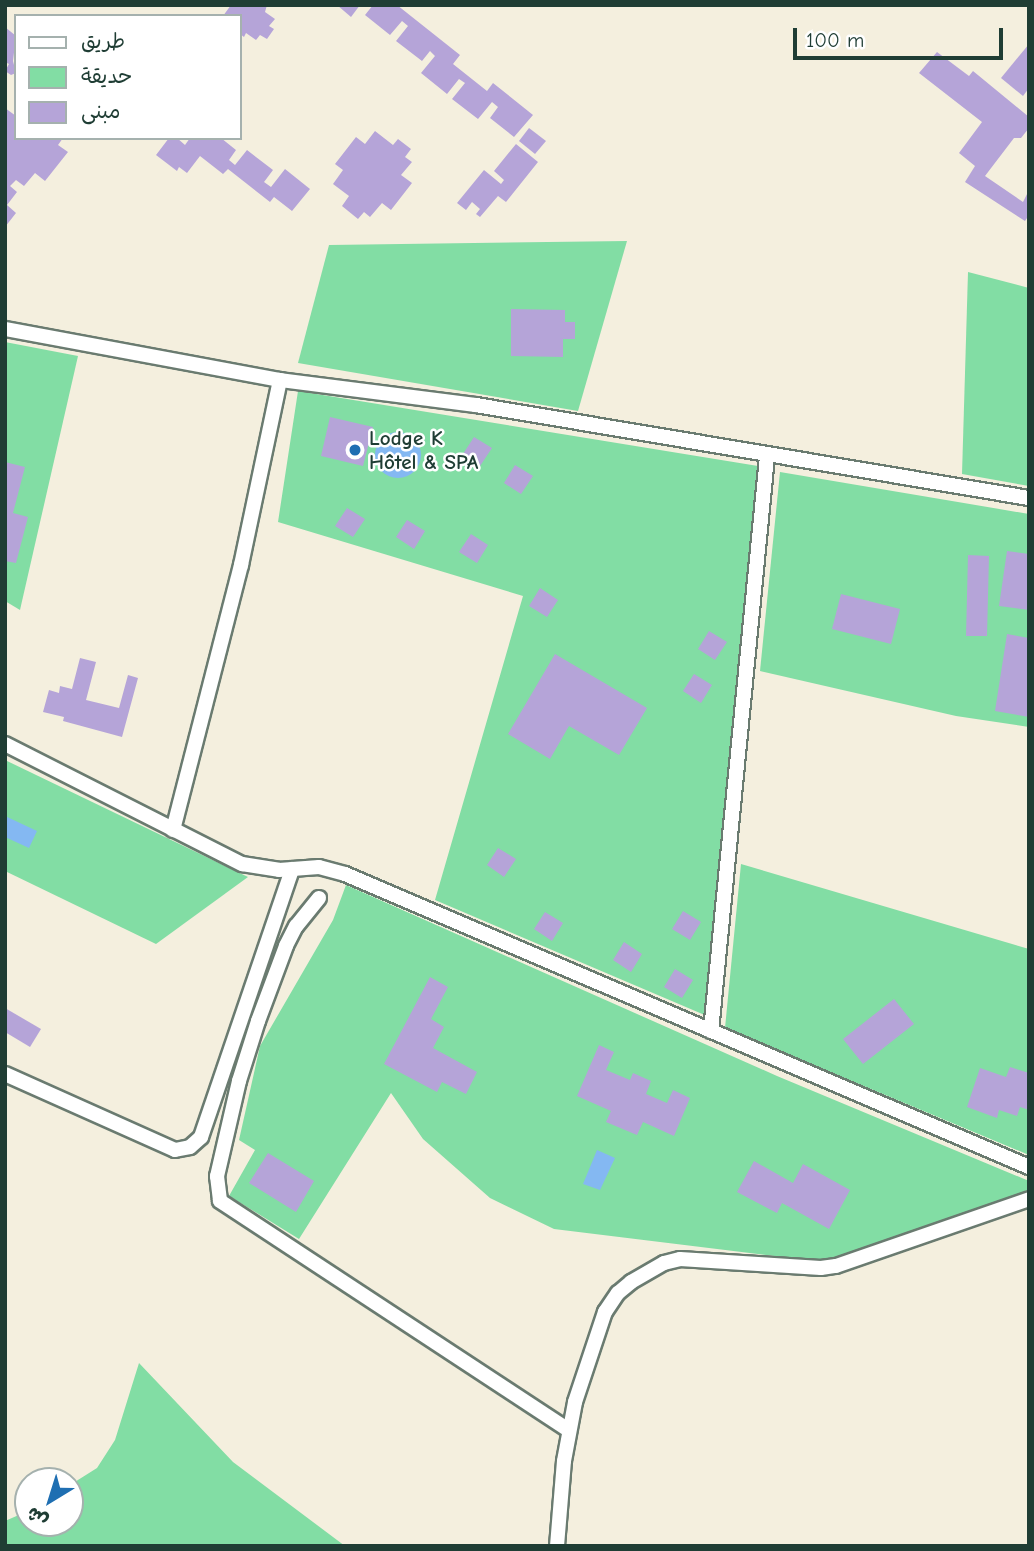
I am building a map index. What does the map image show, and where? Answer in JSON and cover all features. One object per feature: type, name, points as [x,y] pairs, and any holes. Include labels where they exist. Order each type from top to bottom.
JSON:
[{"type":"street","points":[[5,329],[280,380],[476,405],[767,457],[1029,498]]},
{"type":"street","points":[[173,830],[241,565],[280,380]]},
{"type":"street","points":[[710,1031],[767,457]]},
{"type":"street","points":[[5,744],[243,864],[292,869],[319,867],[345,874],[1029,1167]]},
{"type":"street","points":[[5,1074],[175,1150],[190,1147],[201,1137],[292,869]]},
{"type":"street","points":[[319,898],[296,926],[286,946],[258,1021],[239,1081],[217,1176],[220,1201],[568,1430]]},
{"type":"street","points":[[557,1546],[568,1430],[605,1312],[618,1293],[664,1263],[695,1258],[821,1268],[836,1266],[1029,1199]]},
{"type":"green space","points":[[627,241],[578,411],[298,363],[329,245]]},
{"type":"green space","points":[[968,272],[1029,288],[1029,486],[962,474]]},
{"type":"green space","points":[[5,342],[78,356],[20,610],[5,601]]},
{"type":"green space","points":[[298,391],[758,466],[707,1016],[435,900],[523,596],[278,522]]},
{"type":"green space","points":[[780,472],[1029,514],[1029,727],[956,716],[760,671]]},
{"type":"green space","points":[[5,760],[248,877],[156,944],[5,871]]},
{"type":"green space","points":[[741,864],[1029,949],[1029,1155],[725,1028]]},
{"type":"green space","points":[[346,885],[777,1076],[1029,1181],[1029,1190],[831,1263],[554,1229],[490,1198],[423,1139],[391,1093],[299,1239],[229,1196],[255,1150],[239,1140],[260,1046],[333,920]]},
{"type":"green space","points":[[139,1363],[233,1462],[345,1546],[5,1546],[5,1521],[14,1517],[14,1537],[84,1537],[84,1476],[97,1468],[115,1440]]},
{"type":"water","points":[[398,432],[414,439],[421,455],[414,471],[398,478],[382,471],[375,455],[382,439]]},
{"type":"water","points":[[5,816],[37,831],[29,848],[5,837]]},
{"type":"water","points":[[597,1150],[615,1158],[600,1190],[583,1184]]},
{"type":"building","points":[[231,5],[267,5],[265,12],[275,19],[269,26],[274,29],[267,39],[260,35],[256,40],[246,33],[244,37],[242,14],[224,14]]},
{"type":"building","points":[[337,5],[360,5],[351,17]]},
{"type":"building","points":[[373,5],[397,5],[460,55],[453,64],[487,91],[493,83],[533,115],[514,137],[490,118],[498,107],[492,102],[478,119],[452,99],[465,83],[459,79],[447,94],[421,73],[435,56],[430,51],[422,61],[396,41],[408,26],[402,21],[390,35],[365,15]]},
{"type":"building","points":[[5,27],[14,34],[14,74],[5,71],[9,64],[5,62]]},
{"type":"building","points":[[1029,44],[1029,88],[1023,96],[1001,78]]},
{"type":"building","points":[[937,52],[969,76],[973,71],[1029,117],[1029,128],[1021,138],[1014,138],[985,176],[1023,202],[1029,190],[1029,215],[1025,221],[965,182],[975,166],[959,153],[982,122],[919,73]]},
{"type":"building","points":[[5,108],[14,115],[14,140],[62,140],[58,145],[68,152],[45,181],[35,173],[24,186],[16,180],[10,186],[17,192],[7,205],[16,213],[5,227]]},
{"type":"building","points":[[529,128],[546,141],[535,154],[519,141]]},
{"type":"building","points":[[375,131],[393,145],[398,139],[411,149],[405,157],[412,162],[401,175],[412,183],[391,210],[382,203],[370,217],[364,212],[358,219],[342,206],[349,196],[333,184],[343,170],[335,164],[356,137],[365,144]]},
{"type":"building","points":[[167,140],[179,140],[185,145],[189,140],[224,140],[236,150],[229,160],[235,165],[247,150],[273,170],[264,182],[271,187],[285,169],[310,189],[292,211],[274,197],[270,202],[228,169],[223,174],[200,156],[187,173],[179,167],[177,171],[156,155]]},
{"type":"building","points":[[516,144],[538,162],[506,202],[498,196],[480,217],[476,214],[480,209],[472,202],[466,210],[457,203],[484,170],[501,184],[504,180],[494,171]]},
{"type":"building","points":[[511,309],[565,310],[565,322],[575,322],[575,339],[563,339],[563,357],[511,356]]},
{"type":"building","points":[[330,417],[373,427],[363,466],[321,456]]},
{"type":"building","points":[[474,437],[492,448],[480,466],[463,454]]},
{"type":"building","points":[[5,462],[25,467],[13,513],[28,517],[16,563],[5,561]]},
{"type":"building","points":[[515,465],[533,476],[521,494],[504,483]]},
{"type":"building","points":[[347,508],[365,519],[353,537],[335,526]]},
{"type":"building","points":[[407,520],[425,531],[414,549],[396,537]]},
{"type":"building","points":[[471,534],[488,545],[477,563],[459,552]]},
{"type":"building","points":[[1007,551],[1029,554],[1029,610],[999,606]]},
{"type":"building","points":[[968,555],[989,556],[987,636],[966,636]]},
{"type":"building","points":[[540,588],[558,600],[547,617],[529,606]]},
{"type":"building","points":[[841,594],[900,609],[891,644],[832,629]]},
{"type":"building","points":[[709,631],[727,642],[715,660],[698,649]]},
{"type":"building","points":[[1007,634],[1029,638],[1029,717],[995,711]]},
{"type":"building","points":[[555,654],[647,708],[619,755],[569,726],[550,759],[508,734]]},
{"type":"building","points":[[80,658],[96,662],[86,700],[119,708],[128,675],[138,678],[122,737],[63,721],[64,717],[43,712],[49,690],[59,693],[60,686],[72,689]]},
{"type":"building","points":[[694,674],[712,685],[701,703],[683,691]]},
{"type":"building","points":[[498,848],[516,859],[504,877],[487,865]]},
{"type":"building","points":[[683,911],[701,922],[690,940],[672,929]]},
{"type":"building","points":[[545,912],[563,923],[552,941],[534,929]]},
{"type":"building","points":[[624,942],[642,954],[631,972],[613,960]]},
{"type":"building","points":[[675,969],[693,980],[682,998],[664,987]]},
{"type":"building","points":[[430,977],[448,987],[431,1019],[444,1027],[433,1048],[477,1072],[466,1094],[442,1082],[437,1092],[384,1064]]},
{"type":"building","points":[[894,999],[914,1024],[863,1064],[843,1039]]},
{"type":"building","points":[[5,1008],[41,1029],[30,1047],[5,1032]]},
{"type":"building","points":[[599,1045],[614,1052],[606,1070],[630,1080],[633,1073],[651,1081],[646,1094],[667,1103],[673,1090],[690,1098],[674,1136],[643,1122],[637,1135],[606,1122],[611,1111],[577,1096]]},
{"type":"building","points":[[1010,1067],[1029,1073],[1029,1110],[1020,1107],[1017,1116],[999,1110],[997,1118],[967,1107],[980,1068],[1006,1077]]},
{"type":"building","points":[[268,1153],[314,1181],[296,1212],[249,1183]]},
{"type":"building","points":[[754,1161],[793,1183],[803,1164],[850,1190],[829,1229],[782,1203],[777,1213],[737,1192]]},
{"type":"place","name":"Lodge K Hôtel & SPA","points":[[355,450]]}]
